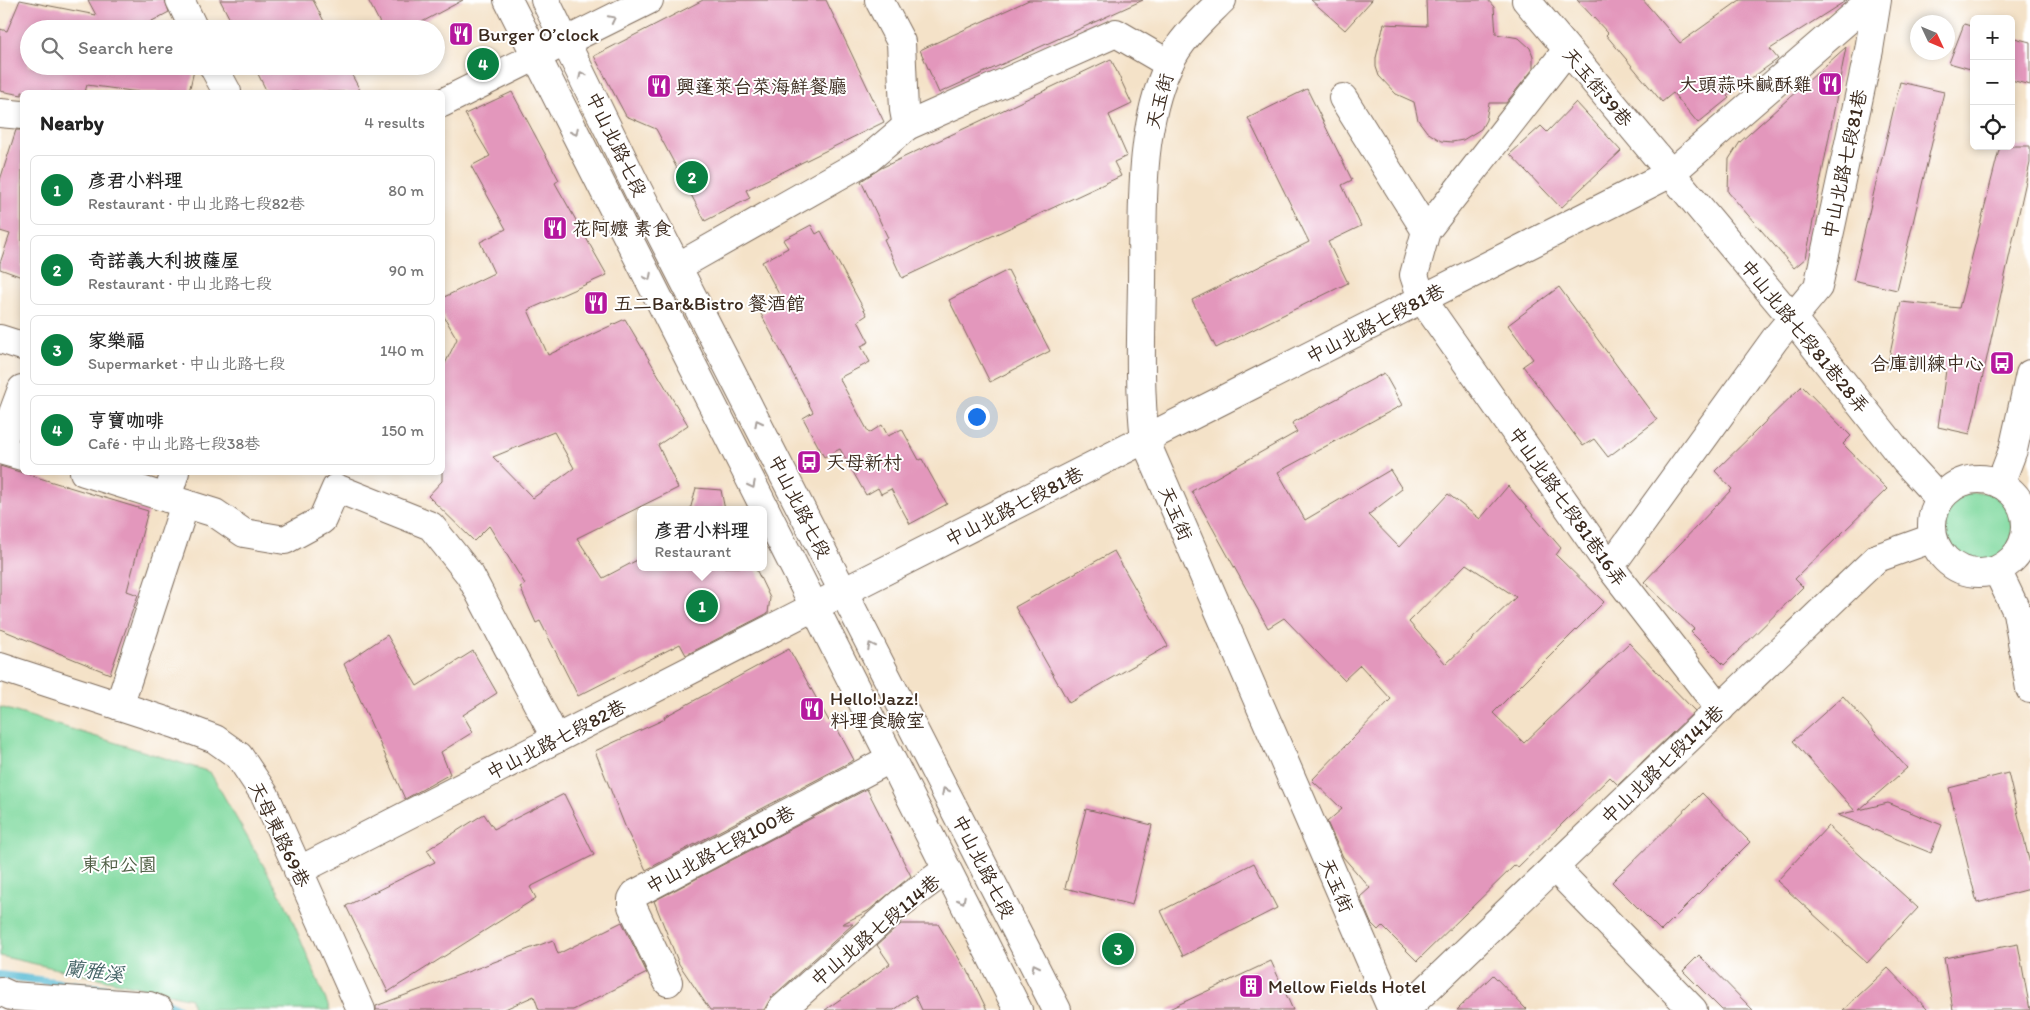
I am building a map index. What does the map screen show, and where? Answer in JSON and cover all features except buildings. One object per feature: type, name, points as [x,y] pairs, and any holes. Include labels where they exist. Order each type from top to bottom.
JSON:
[{"type":"street","points":[[180,0],[190,20]]},
{"type":"street","name":"中山北路七段","points":[[508,0],[762,506]]},
{"type":"street","name":"中山北路七段","points":[[545,0],[638,190],[679,266],[1057,1010]]},
{"type":"street","points":[[445,102],[649,0]]},
{"type":"street","points":[[879,0],[901,42],[904,110],[907,126]]},
{"type":"street","name":"天玉街39巷","points":[[1526,0],[1671,173]]},
{"type":"street","name":"中山北路七段81巷","points":[[813,607],[1671,173],[1871,0]]},
{"type":"street","name":"中山北路七段81巷","points":[[1610,567],[1792,318],[1818,287],[1869,50],[1877,0]]},
{"type":"street","name":"天玉街","points":[[1212,3],[1168,64],[1153,111],[1144,177],[1140,399],[1145,440],[1392,1010]]},
{"type":"street","points":[[679,266],[868,159],[907,126],[1116,33],[1168,64]]},
{"type":"street","points":[[1343,98],[1426,232],[1566,50]]},
{"type":"street","points":[[218,75],[226,90]]},
{"type":"street","points":[[0,113],[20,115]]},
{"type":"street","name":"中山北路七段81巷28弄","points":[[1671,173],[1792,318],[1905,461],[1940,499]]},
{"type":"street","name":"中山北路七段81巷16弄","points":[[1426,232],[1414,275],[1422,299],[1610,567],[1720,709]]},
{"type":"street","points":[[0,339],[20,345]]},
{"type":"street","points":[[2000,484],[2013,450],[2030,374]]},
{"type":"street","points":[[20,394],[0,449],[20,455]]},
{"type":"street","points":[[94,475],[214,512],[244,533],[284,540],[322,520],[336,488],[431,526],[470,575],[556,739]]},
{"type":"street","points":[[119,706],[176,501],[175,475]]},
{"type":"street","points":[[1974,479],[2000,484],[2011,491],[2020,502],[2025,514],[2028,528],[2024,542],[2018,553],[1997,570],[1970,573],[1958,569],[1946,561],[1938,550],[1933,538],[1933,518],[1940,499],[1949,489],[1961,482],[1974,479]]},
{"type":"street","name":"中山北路七段","points":[[767,515],[1018,1010]]},
{"type":"street","name":"中山北路七段141巷","points":[[1405,1010],[1877,558],[1933,538]]},
{"type":"street","points":[[1997,570],[2016,612],[2030,688]]},
{"type":"street","name":"中山北路七段82巷","points":[[298,871],[813,607]]},
{"type":"street","name":"天母東路69巷","points":[[0,667],[175,724],[214,739],[239,756],[265,795],[361,1010]]},
{"type":"street","name":"中山北路七段100巷","points":[[668,982],[632,906],[632,899],[635,894],[890,758]]},
{"type":"street","points":[[1554,867],[1693,1010]]},
{"type":"street","name":"中山北路七段114巷","points":[[781,1010],[900,903],[946,870]]},
{"type":"street","points":[[0,991],[11,996],[148,1006],[159,1010]]},
{"type":"green space","points":[[1979,492],[1992,495],[2004,502],[2011,514],[2014,527],[2011,540],[2004,552],[1992,559],[1979,562],[1966,559],[1954,552],[1947,540],[1944,527],[1947,514],[1954,502],[1966,495]]},
{"type":"green space","name":"東和公園","points":[[0,707],[210,772],[286,905],[330,1010],[193,1010],[191,999],[0,956]]},
{"type":"waterway","name":"蘭雅溪","points":[[0,975],[122,991]]},
{"type":"waterway","name":"蘭雅溪","points":[[163,1000],[180,1010]]},
{"type":"place","name":"Burger O’clock","points":[[461,34]]},
{"type":"place","name":"亨寶咖啡","points":[[483,64]]},
{"type":"place","name":"大頭蒜味鹹酥雞","points":[[1830,84]]},
{"type":"place","name":"興蓬萊台菜海鮮餐廳","points":[[659,86]]},
{"type":"place","name":"奇諾義大利披薩屋","points":[[692,177]]},
{"type":"place","name":"花阿嬤 素食","points":[[555,228]]},
{"type":"place","name":"五二Bar&Bistro 餐酒館","points":[[596,303]]},
{"type":"place","name":"合庫訓練中心","points":[[2002,363]]},
{"type":"place","name":"天母新村","points":[[809,462]]},
{"type":"place","name":"彥君小料理","points":[[702,606]]},
{"type":"place","name":"Hello!Jazz! 料理食驗室","points":[[812,709]]},
{"type":"place","name":"家樂福","points":[[1118,949]]},
{"type":"place","name":"Mellow Fields Hotel","points":[[1251,986]]}]
